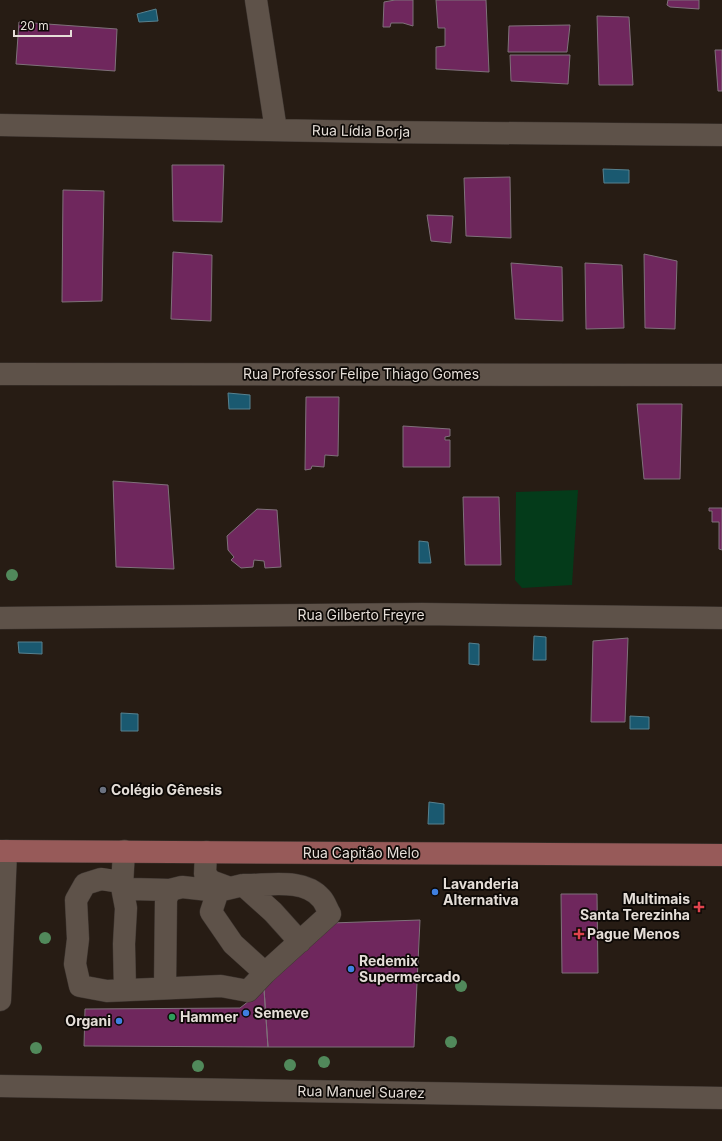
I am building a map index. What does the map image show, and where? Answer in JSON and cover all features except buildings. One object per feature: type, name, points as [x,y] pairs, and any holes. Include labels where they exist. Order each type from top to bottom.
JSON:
[{"type":"main road","name":"Rua Capitão Melo","points":[[3,851],[722,855]]},
{"type":"street","points":[[256,0],[276,130]]},
{"type":"street","name":"Rua Lídia Borja","points":[[0,125],[722,135]]},
{"type":"street","name":"Rua Professor Felipe Thiago Gomes","points":[[0,374],[722,375]]},
{"type":"street","name":"Rua Gilberto Freyre","points":[[0,618],[422,614],[722,618]]},
{"type":"street","points":[[0,1000],[3,851]]},
{"type":"street","points":[[124,851],[122,886],[126,908],[124,944],[125,990]]},
{"type":"street","points":[[206,852],[205,874],[211,881],[231,888],[273,912],[300,942]]},
{"type":"street","points":[[101,880],[121,882],[122,886],[130,889],[170,890],[182,887],[231,888],[274,883],[301,886],[320,897],[330,914],[265,973],[248,991],[221,986],[107,991],[80,986],[75,964],[78,939],[76,900],[85,884],[101,880]]},
{"type":"street","points":[[231,888],[211,912],[233,944],[265,973]]},
{"type":"street","points":[[165,988],[166,899],[170,890]]},
{"type":"street","name":"Rua Manuel Suarez","points":[[0,1086],[722,1098]]},
{"type":"green space","points":[[578,490],[572,585],[522,588],[515,580],[516,492]]},
{"type":"water","points":[[156,9],[158,21],[139,22],[137,14]]},
{"type":"water","points":[[603,169],[629,170],[629,183],[604,183]]},
{"type":"water","points":[[228,393],[250,395],[250,409],[229,409]]},
{"type":"water","points":[[419,541],[428,542],[431,563],[419,563]]},
{"type":"water","points":[[534,636],[546,637],[546,660],[533,660]]},
{"type":"water","points":[[18,642],[42,642],[42,654],[19,653]]},
{"type":"water","points":[[469,643],[479,644],[479,665],[469,664]]},
{"type":"water","points":[[121,713],[138,714],[138,731],[121,731]]},
{"type":"water","points":[[630,716],[649,717],[649,729],[630,729]]},
{"type":"water","points":[[429,802],[444,804],[444,824],[428,824]]},
{"type":"place","name":"Colégio Gênesis","points":[[103,790]]},
{"type":"place","name":"Lavanderia Alternativa","points":[[435,892]]},
{"type":"place","name":"Multimais Santa Terezinha","points":[[699,907]]},
{"type":"place","name":"Pague Menos","points":[[579,934]]},
{"type":"place","name":"Redemix Supermercado","points":[[351,969]]},
{"type":"place","name":"Semeve","points":[[246,1013]]},
{"type":"place","name":"Hammer","points":[[172,1017]]},
{"type":"place","name":"Organi","points":[[119,1021]]}]
